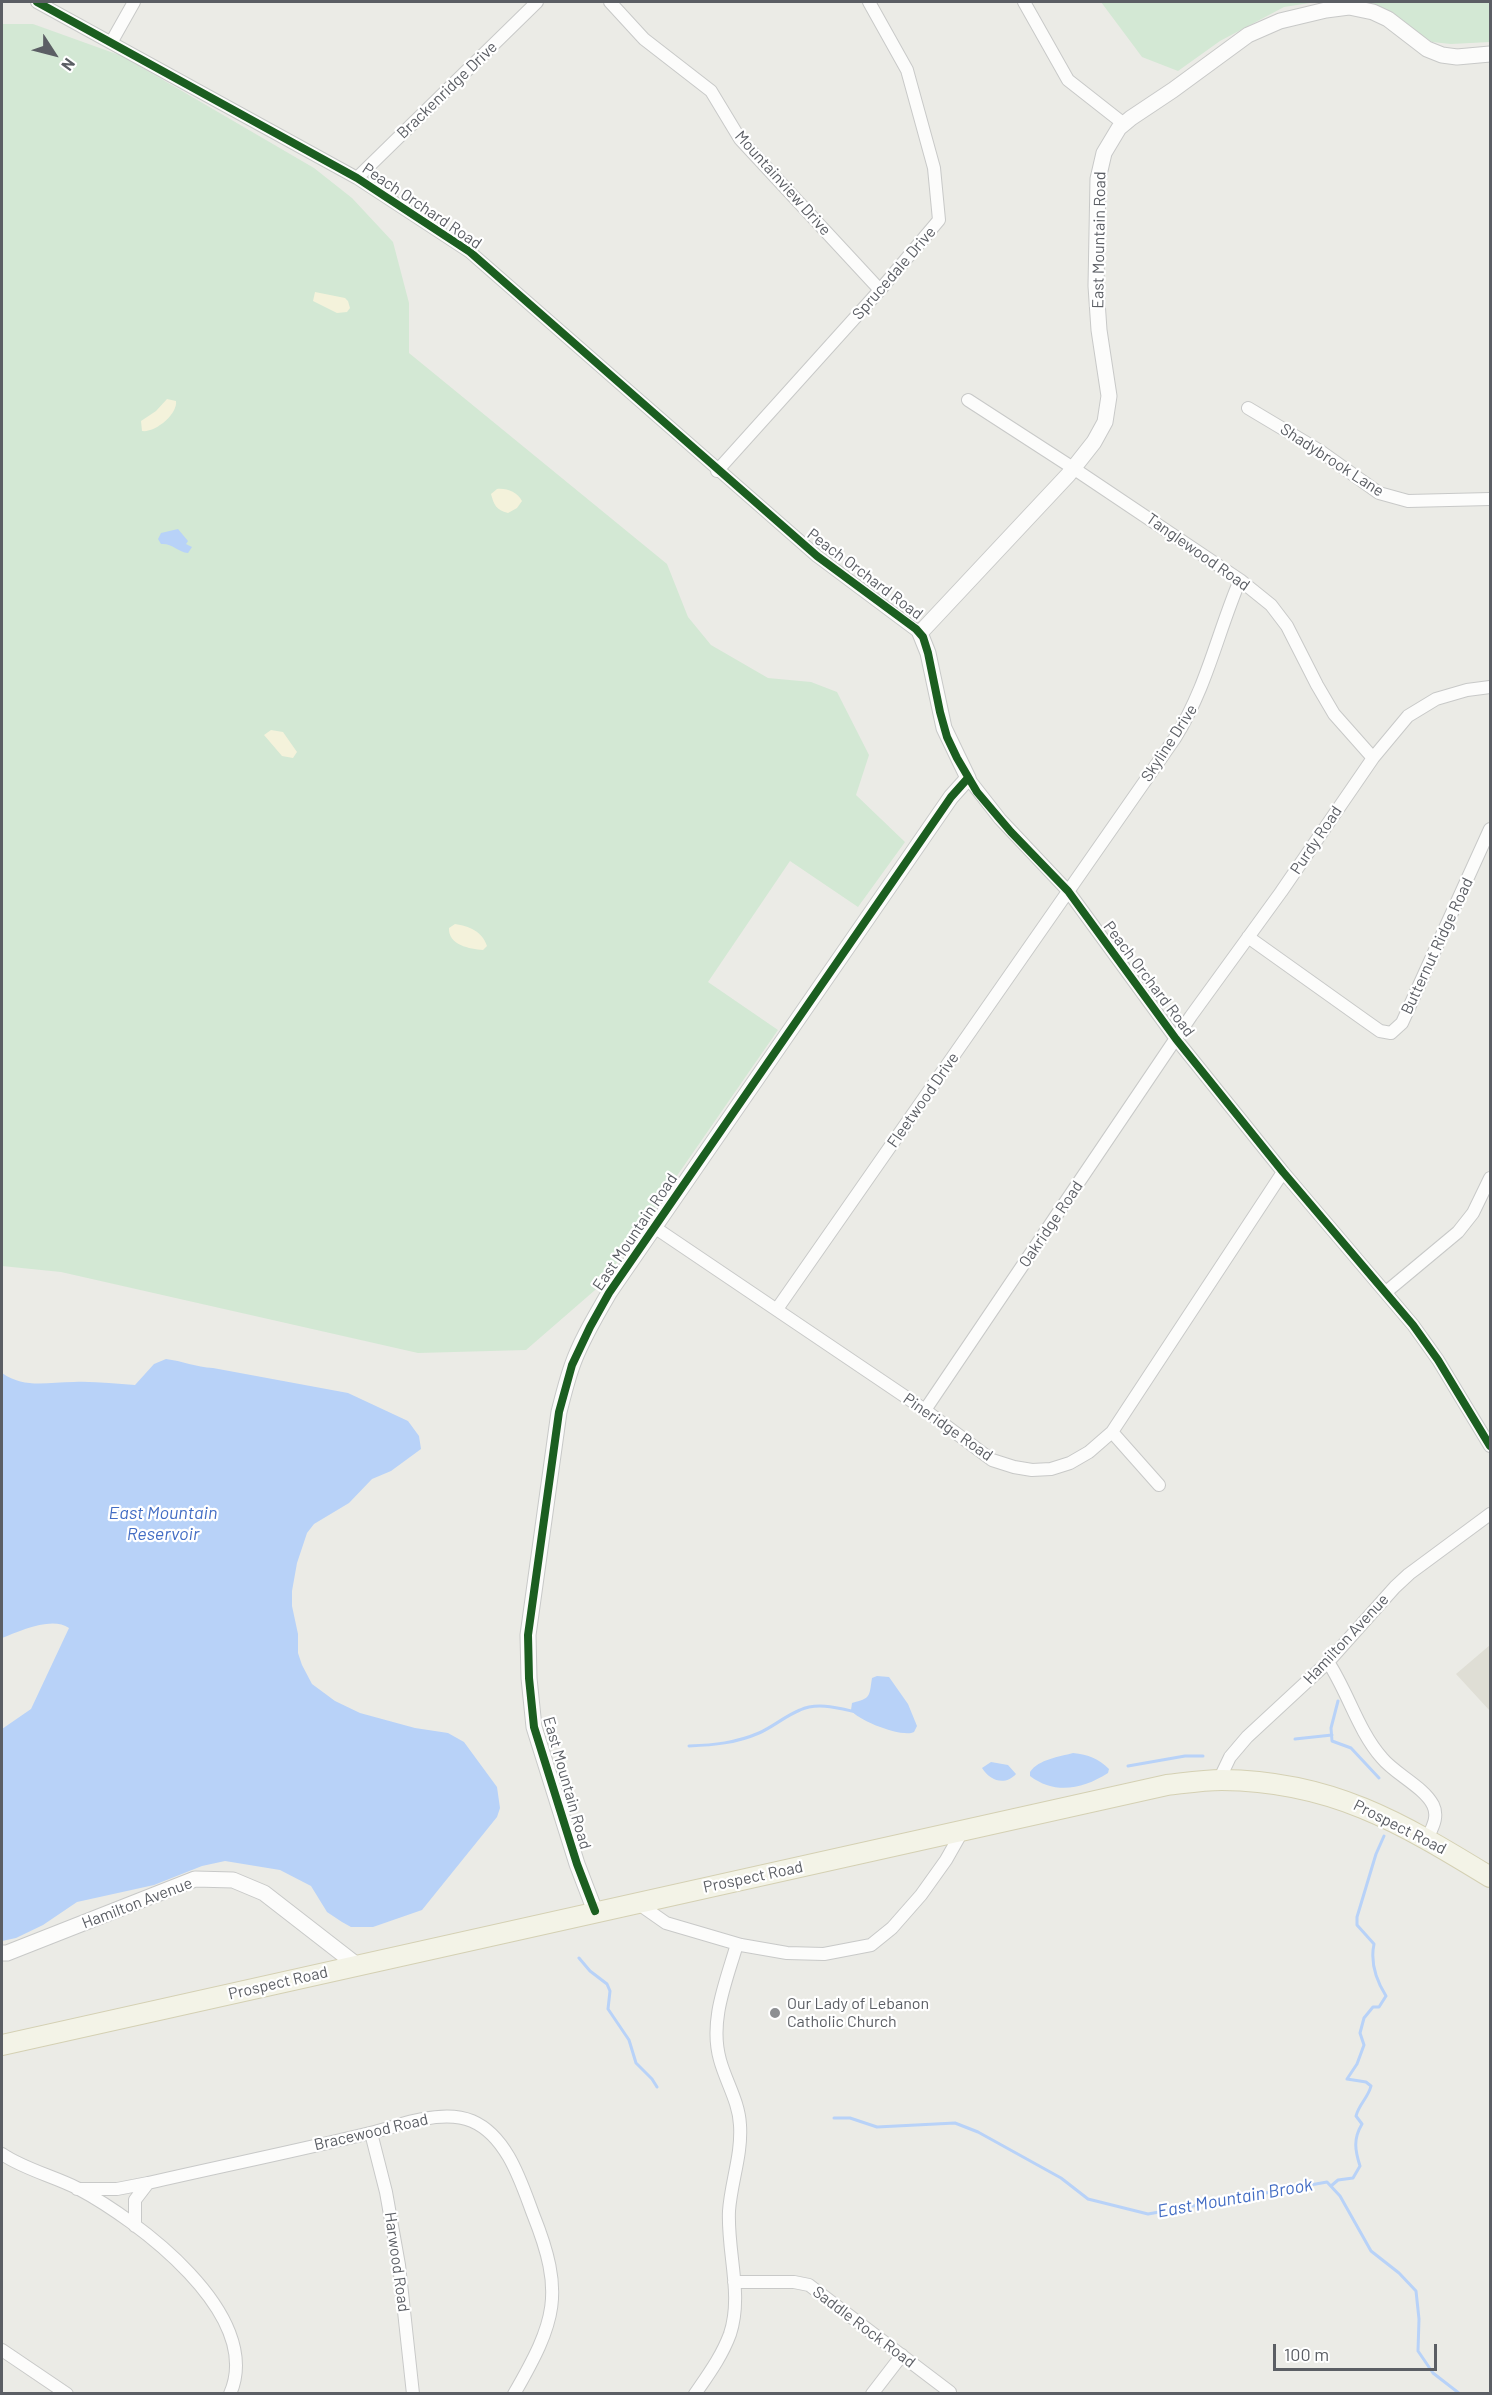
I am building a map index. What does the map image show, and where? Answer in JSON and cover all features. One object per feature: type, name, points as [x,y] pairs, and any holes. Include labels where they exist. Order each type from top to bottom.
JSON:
[{"type":"main road","name":"Prospect Road","points":[[2,2045],[1167,1785],[1219,1780],[1259,1782],[1323,1793],[1385,1816],[1491,1877]]},
{"type":"street","name":"Peach Orchard Road","points":[[37,2],[112,41],[357,178],[470,252],[717,471],[822,560],[920,633],[928,653],[944,728],[953,751],[968,778],[1000,819],[1068,891],[1176,1039],[1283,1172],[1386,1292],[1438,1360],[1491,1446]]},
{"type":"street","points":[[112,41],[134,2]]},
{"type":"street","name":"Brackenridge Drive","points":[[357,178],[537,2]]},
{"type":"street","name":"Mountainview Drive","points":[[610,2],[644,39],[711,91],[740,139],[880,290]]},
{"type":"street","name":"Sprucedale Drive","points":[[717,471],[880,290],[939,220],[934,168],[907,70],[869,2]]},
{"type":"street","points":[[1024,2],[1068,80],[1124,124]]},
{"type":"street","name":"East Mountain Road","points":[[920,633],[1016,532],[1073,468],[1101,431],[1108,409],[1108,387],[1097,307],[1098,179],[1106,146],[1124,124],[1248,35],[1280,21],[1326,10],[1349,7],[1374,12],[1388,19],[1423,46],[1442,55],[1457,57],[1491,54]]},
{"type":"street","name":"Tanglewood Road","points":[[968,400],[1240,580],[1272,605],[1287,626],[1334,714],[1373,758]]},
{"type":"street","name":"Shadybrook Lane","points":[[1248,408],[1329,457],[1379,494],[1408,501],[1491,499]]},
{"type":"street","name":"Skyline Drive","points":[[1068,891],[1191,712],[1205,680],[1224,619],[1240,580]]},
{"type":"street","name":"Purdy Road","points":[[1176,1039],[1373,758],[1407,716],[1436,699],[1467,690],[1491,687]]},
{"type":"street","name":"East Mountain Road","points":[[595,1911],[577,1864],[534,1727],[529,1678],[528,1635],[559,1412],[572,1365],[609,1293],[951,797],[968,778]]},
{"type":"street","name":"Butternut Ridge Road","points":[[1248,937],[1363,1020],[1380,1031],[1391,1032],[1402,1023],[1491,829]]},
{"type":"street","name":"Fleetwood Drive","points":[[777,1309],[1068,891]]},
{"type":"street","name":"Oakridge Road","points":[[925,1410],[1176,1039]]},
{"type":"street","name":"Pineridge Road","points":[[654,1227],[925,1410],[992,1460],[1032,1470],[1051,1469],[1070,1464],[1089,1452],[1112,1432],[1283,1172]]},
{"type":"street","points":[[1386,1292],[1458,1232],[1473,1213],[1491,1178]]},
{"type":"street","points":[[1112,1432],[1159,1485]]},
{"type":"street","name":"Hamilton Avenue","points":[[1219,1780],[1230,1756],[1247,1737],[1328,1662],[1409,1574],[1491,1514]]},
{"type":"street","points":[[1328,1662],[1341,1681],[1371,1744],[1382,1759],[1426,1795],[1432,1804],[1436,1816],[1427,1839]]},
{"type":"street","points":[[636,1902],[666,1923],[737,1944],[788,1953],[824,1954],[871,1944],[892,1928],[921,1895],[946,1860],[963,1829]]},
{"type":"street","name":"Hamilton Avenue","points":[[2,1953],[195,1879],[233,1880],[264,1893],[358,1966]]},
{"type":"street","points":[[695,2394],[722,2352],[730,2334],[735,2311],[729,2214],[740,2151],[740,2122],[734,2097],[719,2058],[716,2030],[720,2005],[737,1944]]},
{"type":"street","name":"Bracewood Road","points":[[77,2188],[117,2189],[148,2183],[371,2133],[422,2119],[447,2116],[472,2120],[495,2140],[517,2174],[548,2254],[553,2277],[552,2302],[546,2332],[514,2394]]},
{"type":"street","name":"Harwood Road","points":[[371,2133],[386,2192],[399,2265],[413,2394]]},
{"type":"street","points":[[2,2154],[77,2188],[135,2226],[179,2263],[204,2289],[222,2315],[236,2356],[235,2382],[230,2394]]},
{"type":"street","points":[[135,2226],[135,2200],[148,2183]]},
{"type":"street","name":"Saddle Rock Road","points":[[734,2283],[794,2282],[809,2285],[950,2392]]},
{"type":"street","points":[[2,2350],[67,2394]]},
{"type":"street","points":[[872,2394],[902,2355]]},
{"type":"shaded area","points":[[1490,1645],[1490,1711],[1456,1674]]},
{"type":"green space","points":[[1101,2],[1316,2],[1284,7],[1220,41],[1178,71],[1142,57]]},
{"type":"green space","points":[[1362,2],[1490,2],[1490,42],[1451,44],[1432,42],[1393,17]]},
{"type":"green space","points":[[2,24],[33,24],[122,56],[314,168],[352,198],[393,242],[409,303],[409,353],[667,564],[688,617],[711,645],[768,678],[811,682],[837,692],[869,755],[856,795],[905,842],[858,907],[790,861],[708,982],[778,1030],[602,1284],[526,1350],[418,1353],[61,1272],[2,1266]]},
{"type":"sand","points":[[315,292],[345,298],[350,308],[347,312],[337,313],[313,301]]},
{"type":"sand","points":[[167,399],[176,401],[170,417],[153,429],[142,431],[141,421],[156,411]]},
{"type":"sand","points":[[497,489],[511,491],[522,501],[517,508],[508,513],[498,509],[491,494]]},
{"type":"sand","points":[[271,730],[283,732],[297,752],[293,758],[282,756],[264,735]]},
{"type":"sand","points":[[455,924],[474,930],[487,946],[483,950],[466,947],[456,942],[449,928]]},
{"type":"water","points":[[178,529],[188,541],[186,544],[192,547],[188,553],[161,544],[158,539],[161,533]]},
{"type":"water","name":"East Mountain Reservoir","points":[[166,1359],[348,1393],[408,1421],[419,1436],[421,1449],[391,1471],[372,1479],[349,1503],[314,1524],[307,1533],[297,1563],[292,1606],[298,1634],[298,1653],[312,1684],[335,1701],[360,1713],[415,1728],[448,1733],[464,1742],[497,1787],[500,1808],[497,1817],[422,1910],[373,1927],[351,1927],[327,1912],[311,1886],[280,1870],[225,1861],[202,1866],[154,1885],[77,1902],[43,1925],[16,1938],[2,1941],[2,1729],[31,1709],[69,1628],[62,1625],[45,1624],[2,1638],[2,1373],[28,1383],[89,1382],[135,1385],[154,1364]]},
{"type":"water","points":[[889,1677],[908,1704],[917,1726],[914,1732],[891,1731],[862,1719],[851,1710],[852,1703],[868,1696],[872,1678]]},
{"type":"water","points":[[1073,1753],[1089,1756],[1101,1762],[1109,1769],[1108,1773],[1089,1783],[1069,1788],[1049,1786],[1030,1776],[1030,1772],[1039,1764]]},
{"type":"water","points":[[991,1762],[1008,1765],[1016,1774],[1003,1781],[993,1779],[982,1768]]},
{"type":"waterway","points":[[1338,1701],[1331,1728],[1332,1741],[1351,1748],[1379,1778]]},
{"type":"waterway","points":[[689,1746],[742,1739],[764,1731],[795,1712],[813,1706],[828,1706],[856,1712]]},
{"type":"waterway","points":[[1295,1739],[1332,1735]]},
{"type":"waterway","points":[[1128,1766],[1185,1756],[1203,1756]]},
{"type":"waterway","points":[[1331,2186],[1338,2180],[1353,2178],[1360,2166],[1356,2145],[1362,2124],[1356,2116],[1371,2086],[1366,2082],[1347,2079],[1357,2064],[1364,2045],[1360,2033],[1364,2018],[1373,2007],[1379,2007],[1386,1996],[1375,1971],[1374,1944],[1357,1925],[1357,1917],[1376,1854],[1384,1836]]},
{"type":"waterway","points":[[579,1958],[590,1971],[607,1984],[610,1991],[608,2009],[629,2040],[636,2063],[657,2087]]},
{"type":"waterway","name":"East Mountain Brook","points":[[834,2118],[850,2118],[877,2127],[955,2123],[978,2132],[1061,2178],[1088,2199],[1148,2214],[1327,2182],[1340,2196],[1371,2251],[1399,2273],[1416,2291],[1419,2319],[1418,2351],[1433,2373],[1460,2394]]},
{"type":"cycle path","points":[[37,2],[357,178],[470,252],[817,556],[916,629],[923,637],[928,653],[947,737],[977,792],[1011,832],[1068,891],[1176,1039],[1283,1172],[1413,1325],[1438,1360],[1490,1446]]},
{"type":"cycle path","points":[[595,1911],[577,1864],[534,1727],[529,1678],[528,1635],[559,1412],[572,1365],[609,1293],[951,797],[968,778]]},
{"type":"place","name":"Our Lady of Lebanon Catholic Church","points":[[775,2013]]}]
